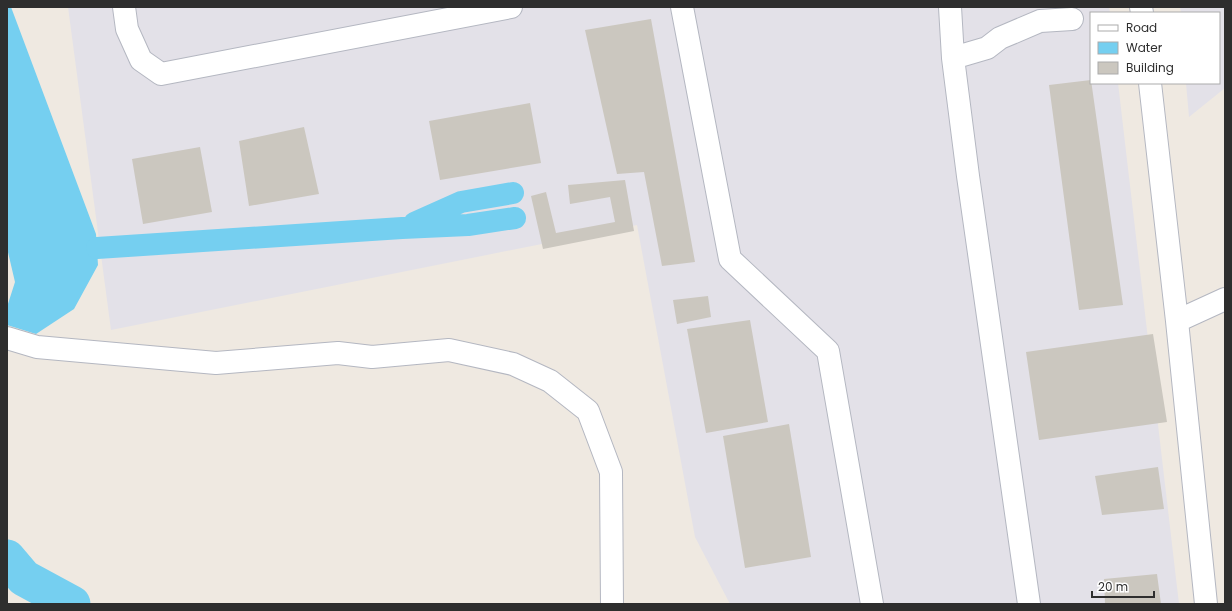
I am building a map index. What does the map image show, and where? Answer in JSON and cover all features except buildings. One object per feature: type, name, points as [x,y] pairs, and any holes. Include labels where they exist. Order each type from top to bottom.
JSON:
[{"type":"street","points":[[124,7],[127,29],[141,60],[161,74],[511,7]]},
{"type":"street","points":[[682,7],[730,259],[828,352],[872,604]]},
{"type":"street","points":[[950,7],[952,58],[1030,604]]},
{"type":"street","points":[[952,58],[987,48],[1000,38],[1040,21],[1072,20]]},
{"type":"street","points":[[1150,84],[1177,321],[1206,604]]},
{"type":"street","points":[[1177,321],[1225,299]]},
{"type":"street","points":[[7,338],[37,347],[216,363],[338,353],[372,357],[449,350],[513,364],[550,381],[588,411],[611,472],[612,604]]},
{"type":"shaded area","points":[[68,7],[1109,7],[1110,12],[1090,12],[1090,84],[1118,84],[1179,604],[730,604],[695,537],[637,225],[111,330]]},
{"type":"shaded area","points":[[1180,7],[1225,7],[1225,88],[1189,117],[1186,84],[1220,84],[1220,12],[1181,12]]},
{"type":"water","points":[[7,7],[11,7],[96,234],[98,265],[74,309],[36,334],[7,325],[7,307],[15,282],[7,248]]},
{"type":"waterway","points":[[414,223],[461,202],[513,193]]},
{"type":"waterway","points":[[97,248],[468,225],[515,218]]},
{"type":"waterway","points":[[7,558],[24,578],[72,604]]}]
